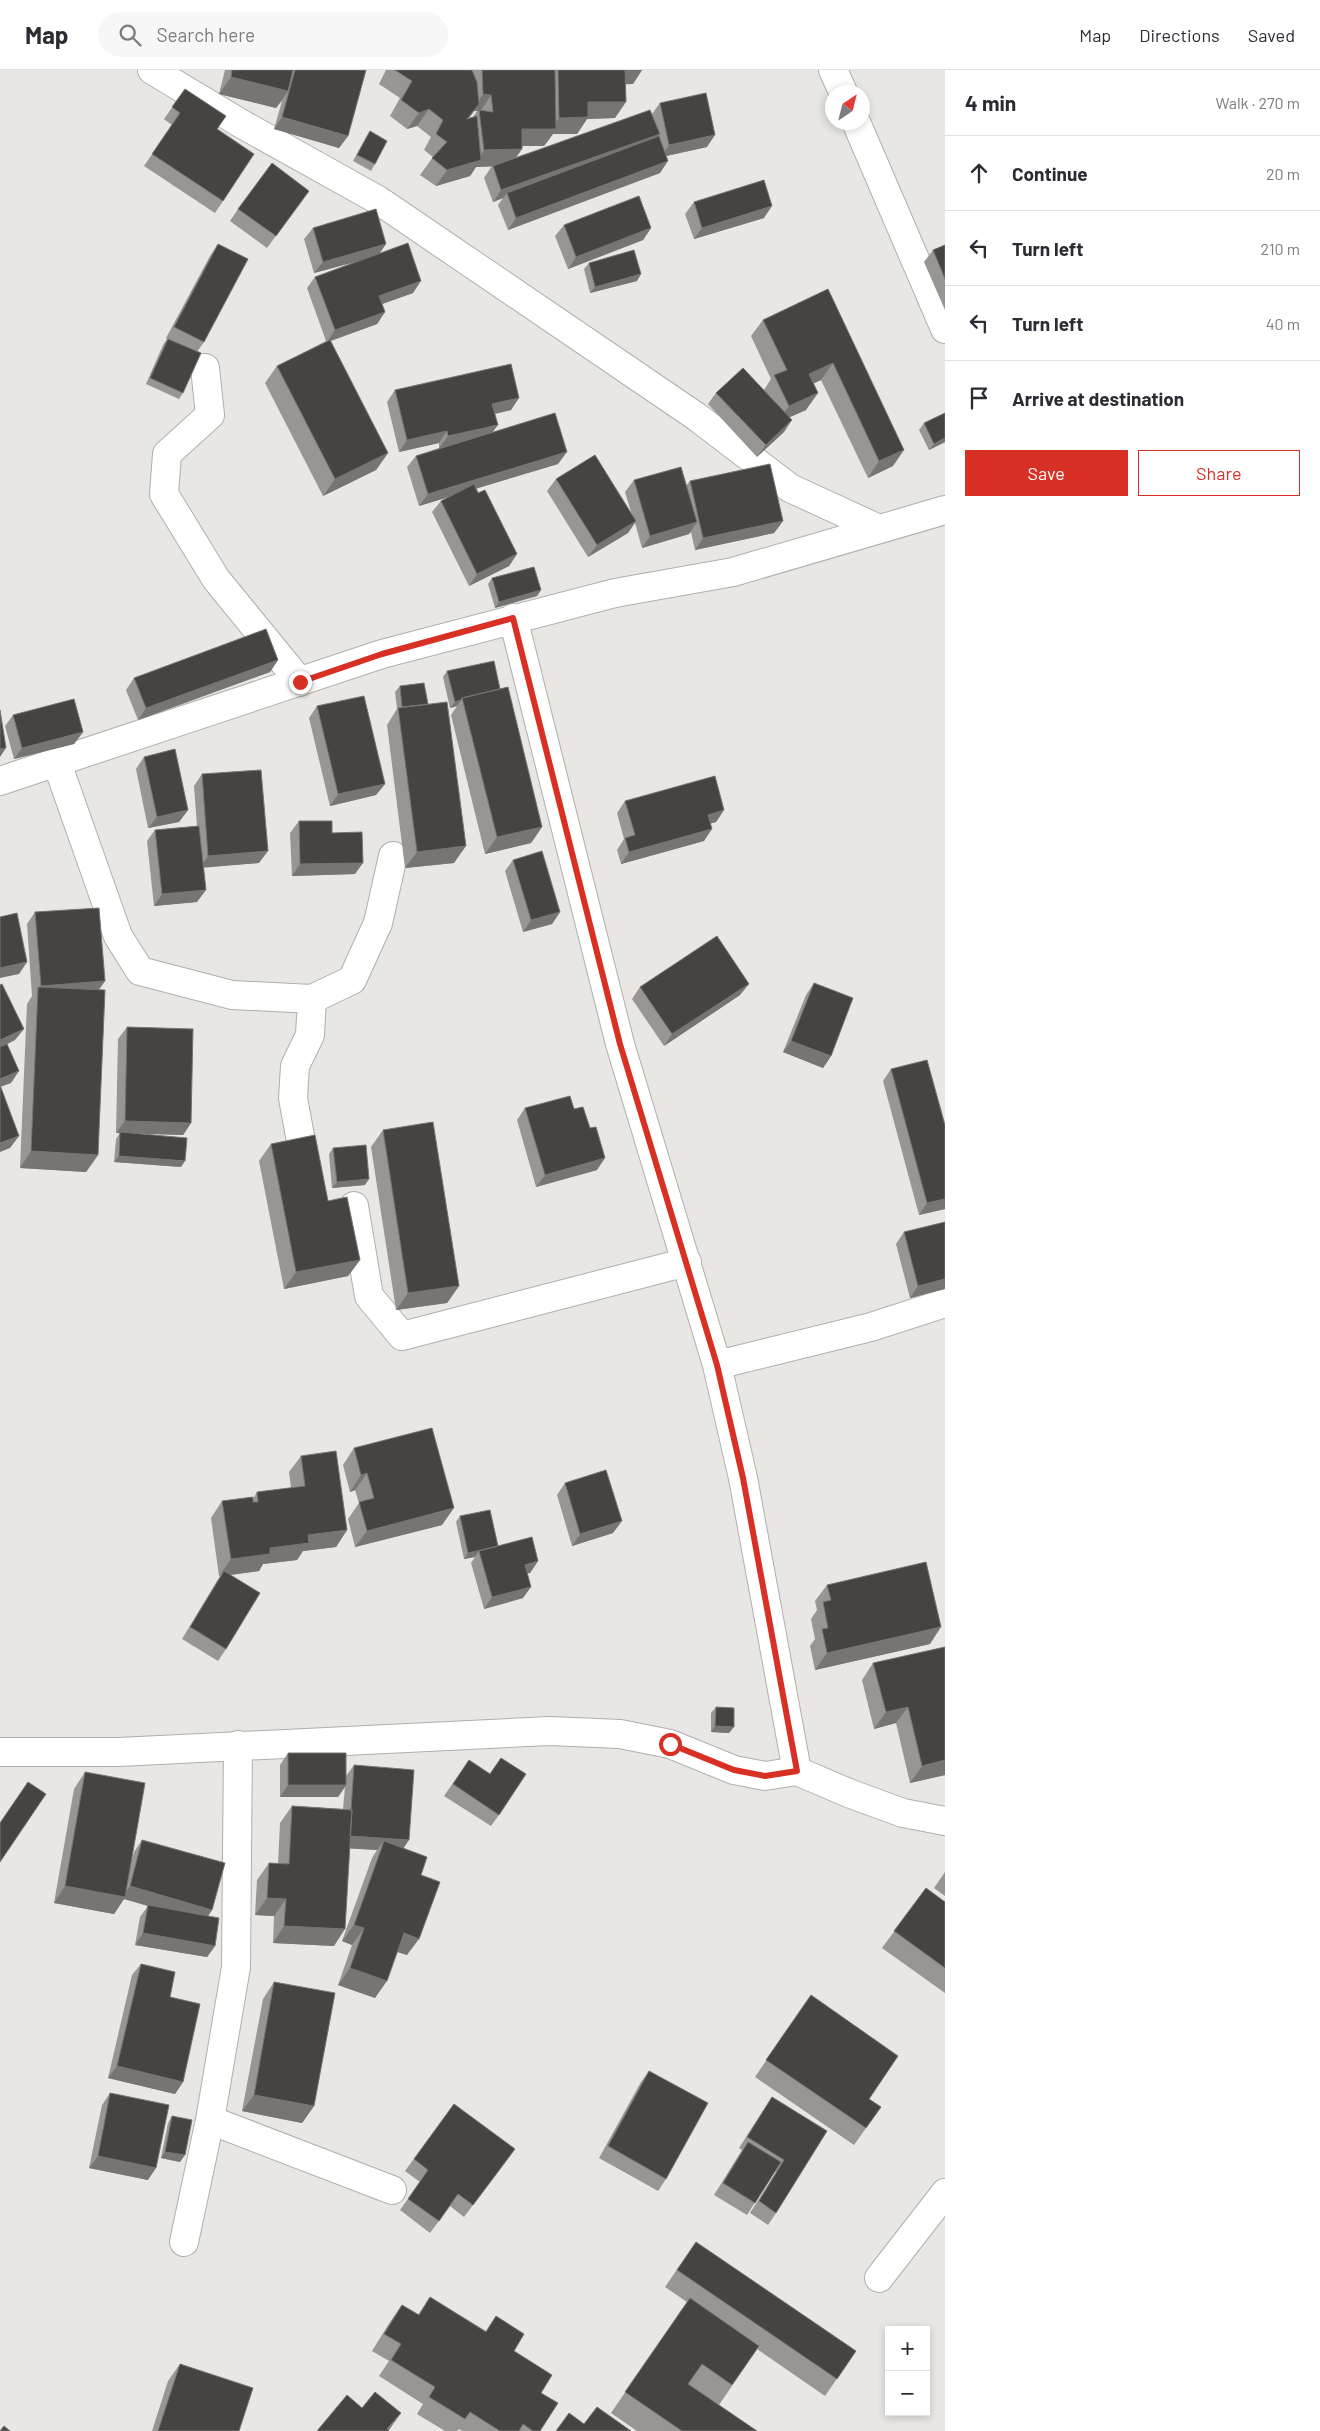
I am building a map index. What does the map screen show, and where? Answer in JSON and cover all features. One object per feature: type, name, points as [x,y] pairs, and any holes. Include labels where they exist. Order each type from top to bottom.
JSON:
[{"type":"street","points":[[152,70],[240,123],[378,200],[697,417],[790,488],[879,529]]},
{"type":"street","points":[[833,70],[840,85]]},
{"type":"street","points":[[859,130],[945,329]]},
{"type":"street","points":[[205,368],[210,415],[167,454],[164,494],[216,579],[300,682]]},
{"type":"street","points":[[0,781],[382,654],[513,618],[615,594],[733,572],[945,510]]},
{"type":"street","points":[[513,618],[620,1044],[717,1365],[743,1478],[797,1771]]},
{"type":"street","points":[[57,763],[118,936],[140,971],[232,995],[312,999],[352,980],[378,923],[393,856]]},
{"type":"street","points":[[300,1136],[293,1098],[295,1066],[310,1035],[312,999]]},
{"type":"street","points":[[354,1206],[369,1296],[402,1336],[687,1262]]},
{"type":"street","points":[[717,1365],[871,1327],[945,1303]]},
{"type":"street","points":[[0,1752],[119,1752],[549,1731],[620,1734],[670,1744],[734,1770],[765,1776],[797,1771],[850,1794],[904,1813],[945,1821]]},
{"type":"street","points":[[184,2242],[210,2120],[236,1967],[238,1745]]},
{"type":"street","points":[[210,2120],[392,2190]]},
{"type":"street","points":[[879,2278],[945,2193]]},
{"type":"building","points":[[232,70],[293,70],[288,91],[231,77]]},
{"type":"building","points":[[295,70],[366,70],[348,136],[282,117]]},
{"type":"building","points":[[395,70],[472,70],[477,82],[479,104],[467,119],[477,116],[481,160],[447,170],[432,158],[447,142],[436,134],[443,120],[429,109],[419,113],[401,100],[412,81]]},
{"type":"building","points":[[482,70],[555,70],[556,129],[522,129],[522,149],[484,150],[479,110],[493,112],[491,95],[483,94]]},
{"type":"building","points":[[558,70],[625,70],[626,102],[588,102],[588,117],[559,118]]},
{"type":"building","points":[[185,89],[226,116],[217,129],[254,154],[223,201],[152,154],[180,113],[172,107]]},
{"type":"building","points":[[706,93],[715,135],[669,145],[660,103]]},
{"type":"building","points":[[650,110],[660,134],[501,190],[493,166]]},
{"type":"building","points":[[370,131],[387,141],[375,164],[357,155]]},
{"type":"building","points":[[659,136],[668,161],[516,218],[507,193]]},
{"type":"building","points":[[272,163],[309,191],[276,236],[238,209]]},
{"type":"building","points":[[764,180],[772,206],[702,228],[694,202]]},
{"type":"building","points":[[639,196],[651,228],[576,257],[564,225]]},
{"type":"building","points":[[376,209],[386,244],[323,262],[313,228]]},
{"type":"building","points":[[408,243],[421,281],[379,296],[385,312],[335,330],[315,277]]},
{"type":"building","points":[[218,244],[248,259],[204,342],[174,327]]},
{"type":"building","points":[[945,245],[945,279],[933,250]]},
{"type":"building","points":[[634,250],[641,274],[595,287],[589,263]]},
{"type":"building","points":[[828,289],[904,450],[879,461],[833,363],[809,374],[818,393],[789,406],[774,375],[787,370],[763,320]]},
{"type":"building","points":[[168,339],[201,353],[183,393],[150,378]]},
{"type":"building","points":[[330,340],[388,453],[335,479],[277,366]]},
{"type":"building","points":[[511,364],[519,398],[492,404],[498,425],[448,436],[447,431],[407,440],[395,390]]},
{"type":"building","points":[[743,368],[792,420],[766,445],[716,393]]},
{"type":"building","points":[[555,413],[567,452],[428,494],[416,456]]},
{"type":"building","points":[[945,413],[945,438],[934,444],[924,423]]},
{"type":"building","points":[[595,455],[636,521],[597,545],[556,479]]},
{"type":"building","points":[[770,464],[783,521],[703,538],[690,481]]},
{"type":"building","points":[[681,467],[697,522],[650,536],[634,480]]},
{"type":"building","points":[[474,484],[478,493],[485,490],[517,554],[477,574],[441,501]]},
{"type":"building","points":[[534,567],[541,590],[499,602],[492,578]]},
{"type":"building","points":[[266,629],[278,660],[146,708],[134,678]]},
{"type":"building","points":[[494,661],[500,689],[462,698],[455,702],[447,671]]},
{"type":"building","points":[[424,683],[428,704],[402,707],[400,686]]},
{"type":"building","points":[[508,687],[542,827],[497,837],[462,698]]},
{"type":"building","points":[[364,696],[385,784],[338,794],[317,706]]},
{"type":"building","points":[[74,699],[83,732],[22,748],[13,715]]},
{"type":"building","points":[[447,702],[466,846],[417,852],[398,708]]},
{"type":"building","points":[[0,710],[6,748],[0,749]]},
{"type":"building","points":[[175,749],[188,810],[157,817],[144,757]]},
{"type":"building","points":[[261,770],[268,851],[208,856],[202,774]]},
{"type":"building","points":[[715,776],[724,810],[708,815],[712,829],[629,852],[625,838],[635,835],[625,801]]},
{"type":"building","points":[[299,821],[332,821],[332,833],[362,832],[363,863],[300,864]]},
{"type":"building","points":[[199,826],[206,890],[162,894],[155,830]]},
{"type":"building","points":[[542,851],[560,912],[531,920],[513,860]]},
{"type":"building","points":[[99,908],[105,981],[41,986],[35,912]]},
{"type":"building","points":[[17,913],[27,962],[0,968],[0,917]]},
{"type":"building","points":[[717,936],[749,984],[672,1034],[640,987]]},
{"type":"building","points":[[814,983],[853,998],[831,1056],[791,1041]]},
{"type":"building","points":[[2,984],[24,1029],[0,1040],[0,985]]},
{"type":"building","points":[[38,987],[105,990],[98,1155],[31,1151]]},
{"type":"building","points":[[127,1027],[193,1029],[191,1123],[125,1121]]},
{"type":"building","points":[[7,1044],[19,1071],[0,1079],[0,1047]]},
{"type":"building","points":[[927,1060],[945,1125],[945,1199],[927,1203],[891,1069]]},
{"type":"building","points":[[0,1085],[19,1136],[0,1143]]},
{"type":"building","points":[[570,1096],[574,1109],[583,1107],[590,1128],[596,1127],[605,1158],[545,1175],[525,1108]]},
{"type":"building","points":[[433,1122],[459,1286],[408,1293],[383,1130]]},
{"type":"building","points":[[120,1132],[187,1138],[185,1161],[119,1156]]},
{"type":"building","points":[[315,1135],[328,1201],[347,1197],[360,1260],[296,1272],[271,1144]]},
{"type":"building","points":[[366,1145],[369,1179],[337,1182],[333,1148]]},
{"type":"building","points":[[945,1222],[945,1279],[918,1286],[904,1232]]},
{"type":"building","points":[[432,1428],[454,1508],[367,1531],[359,1502],[374,1498],[367,1473],[361,1475],[354,1448]]},
{"type":"building","points":[[336,1451],[347,1530],[308,1535],[309,1543],[270,1548],[270,1554],[231,1559],[222,1501],[253,1497],[253,1502],[258,1502],[257,1492],[305,1486],[301,1456]]},
{"type":"building","points":[[606,1470],[622,1521],[580,1534],[565,1483]]},
{"type":"building","points":[[490,1510],[498,1546],[468,1553],[460,1516]]},
{"type":"building","points":[[532,1537],[538,1561],[525,1565],[531,1587],[492,1597],[479,1551]]},
{"type":"building","points":[[926,1562],[941,1627],[827,1653],[822,1629],[828,1628],[823,1602],[831,1600],[827,1585]]},
{"type":"building","points":[[224,1571],[260,1593],[226,1649],[190,1627]]},
{"type":"building","points":[[945,1647],[945,1760],[922,1766],[908,1707],[886,1712],[873,1663]]},
{"type":"building","points":[[716,1707],[734,1708],[734,1727],[715,1726]]},
{"type":"building","points":[[288,1753],[346,1753],[346,1785],[288,1785]]},
{"type":"building","points":[[501,1758],[526,1774],[499,1815],[453,1784],[469,1760],[490,1774]]},
{"type":"building","points":[[354,1765],[414,1770],[409,1840],[350,1836]]},
{"type":"building","points":[[85,1772],[145,1783],[125,1897],[65,1886]]},
{"type":"building","points":[[28,1782],[46,1794],[0,1862],[0,1823]]},
{"type":"building","points":[[292,1806],[352,1810],[345,1929],[284,1926],[286,1899],[267,1898],[269,1863],[289,1864]]},
{"type":"building","points":[[142,1840],[225,1863],[212,1910],[130,1886]]},
{"type":"building","points":[[384,1841],[427,1857],[421,1875],[440,1882],[419,1939],[404,1933],[387,1981],[350,1968],[364,1928],[354,1925]]},
{"type":"building","points":[[926,1888],[945,1902],[945,1968],[894,1931]]},
{"type":"building","points":[[148,1905],[219,1918],[215,1946],[143,1933]]},
{"type":"building","points":[[141,1964],[175,1972],[170,1997],[200,2004],[183,2082],[117,2066]]},
{"type":"building","points":[[274,1982],[335,1993],[314,2106],[254,2095]]},
{"type":"building","points":[[811,1995],[898,2056],[869,2099],[881,2107],[866,2128],[766,2060]]},
{"type":"building","points":[[649,2071],[708,2103],[666,2179],[608,2146]]},
{"type":"building","points":[[110,2093],[169,2105],[156,2168],[98,2156]]},
{"type":"building","points":[[772,2097],[827,2131],[776,2213],[759,2201],[784,2160],[747,2137]]},
{"type":"building","points":[[454,2104],[515,2149],[473,2205],[458,2194],[439,2221],[408,2199],[428,2170],[414,2159]]},
{"type":"building","points":[[172,2116],[192,2120],[185,2155],[165,2152]]},
{"type":"building","points":[[748,2142],[781,2162],[755,2203],[723,2183]]},
{"type":"building","points":[[696,2242],[856,2351],[837,2379],[677,2270]]},
{"type":"building","points":[[430,2297],[486,2332],[496,2316],[524,2334],[514,2351],[552,2375],[541,2393],[558,2403],[540,2431],[533,2431],[523,2424],[519,2431],[500,2431],[470,2412],[465,2419],[429,2397],[435,2387],[391,2360],[401,2344],[384,2334],[402,2305],[419,2315]]},
{"type":"building","points":[[690,2298],[759,2346],[732,2385],[702,2364],[688,2384],[757,2431],[682,2431],[625,2392]]},
{"type":"building","points":[[180,2364],[253,2388],[239,2431],[158,2431]]},
{"type":"building","points":[[375,2392],[401,2413],[387,2429],[389,2431],[317,2431],[347,2395],[362,2408]]},
{"type":"building","points":[[597,2407],[631,2431],[556,2431],[569,2413],[584,2424]]},
{"type":"building","points":[[4,2426],[10,2431],[0,2431]]},
{"type":"route","points":[[300,682],[382,654],[513,618],[564,814],[620,1044],[717,1365],[743,1478],[797,1771],[765,1776],[734,1770],[670,1744]]}]
